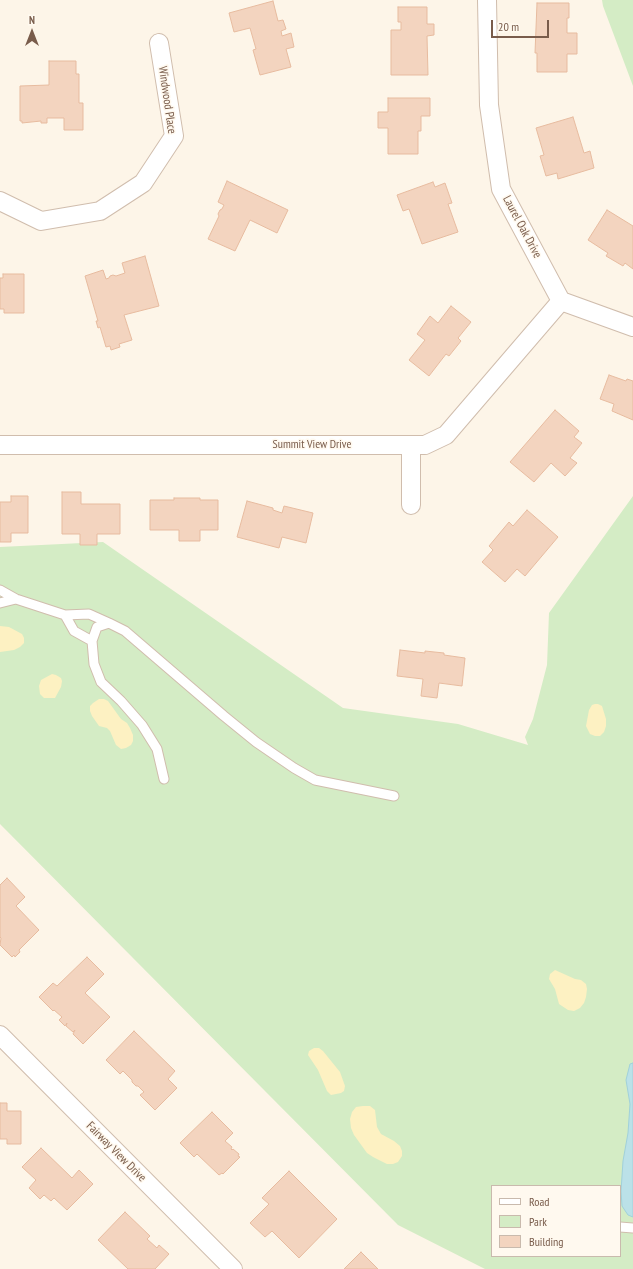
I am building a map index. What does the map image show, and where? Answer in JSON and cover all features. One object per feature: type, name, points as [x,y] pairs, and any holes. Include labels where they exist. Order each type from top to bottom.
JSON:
[{"type":"street","name":"Laurel Oak Drive","points":[[488,0],[489,105],[501,189],[561,301]]},
{"type":"street","name":"Windwood Place","points":[[0,200],[41,221],[100,211],[143,183],[174,136],[159,43]]},
{"type":"street","points":[[561,301],[633,327]]},
{"type":"street","name":"Summit View Drive","points":[[0,445],[424,445],[446,434],[561,301]]},
{"type":"street","points":[[411,445],[411,505]]},
{"type":"street","name":"Fairway View Drive","points":[[0,1035],[233,1269]]},
{"type":"lane","points":[[0,590],[16,599],[65,615],[89,614],[109,622],[125,631],[256,742],[314,780],[394,796]]},
{"type":"lane","points":[[0,603],[16,599]]},
{"type":"lane","points":[[65,615],[74,631],[92,641]]},
{"type":"lane","points":[[109,622],[97,627],[92,641],[94,664],[101,682],[121,701],[142,725],[157,749],[164,779]]},
{"type":"lane","points":[[621,1227],[633,1228]]},
{"type":"green space","points":[[602,0],[633,0],[633,86],[603,6]]},
{"type":"green space","points":[[633,496],[633,1269],[485,1269],[398,1225],[0,824],[0,547],[103,542],[343,708],[458,724],[528,745],[525,737],[533,719],[547,665],[549,613]]},
{"type":"sand","points":[[0,626],[9,627],[22,634],[24,643],[14,650],[0,652]]},
{"type":"sand","points":[[52,674],[61,678],[61,687],[55,698],[44,698],[40,694],[39,686],[41,680]]},
{"type":"sand","points":[[99,699],[108,701],[121,719],[127,723],[133,735],[131,745],[121,749],[116,745],[110,731],[107,728],[99,726],[92,716],[90,706]]},
{"type":"sand","points":[[595,704],[602,706],[606,719],[604,732],[600,736],[590,734],[586,726],[589,710],[592,705]]},
{"type":"sand","points":[[555,970],[575,979],[581,980],[586,984],[586,997],[580,1008],[574,1011],[568,1010],[559,1004],[555,989],[549,979],[550,974]]},
{"type":"sand","points":[[314,1048],[319,1048],[323,1051],[340,1072],[345,1086],[344,1091],[341,1093],[331,1095],[327,1091],[318,1070],[308,1055],[309,1051]]},
{"type":"sand","points":[[370,1106],[375,1110],[377,1127],[381,1134],[400,1146],[402,1156],[398,1162],[387,1164],[373,1157],[367,1153],[354,1135],[351,1128],[350,1119],[352,1112],[356,1107]]},
{"type":"water","points":[[633,1063],[633,1217],[628,1215],[622,1206],[621,1191],[630,1104],[626,1080],[630,1064]]},
{"type":"building","points":[[273,1],[278,21],[283,20],[286,29],[281,31],[282,36],[291,33],[294,47],[286,49],[291,67],[260,75],[253,50],[256,49],[250,28],[234,32],[229,13]]},
{"type":"building","points":[[537,3],[569,3],[567,33],[577,33],[577,54],[567,54],[567,72],[537,72],[537,53],[535,53]]},
{"type":"building","points":[[398,7],[427,7],[427,24],[434,24],[434,35],[427,36],[428,75],[391,75],[391,30],[401,30],[401,22],[398,22]]},
{"type":"building","points":[[49,61],[76,61],[76,74],[79,74],[79,103],[83,103],[83,130],[64,130],[64,118],[47,118],[47,123],[41,123],[41,121],[22,123],[22,121],[20,121],[20,86],[49,85]]},
{"type":"building","points":[[388,98],[430,98],[430,116],[421,116],[421,131],[418,131],[418,154],[388,154],[388,128],[378,128],[378,112],[388,112]]},
{"type":"building","points":[[573,117],[584,153],[590,151],[594,168],[558,179],[557,173],[546,176],[540,156],[544,155],[536,128]]},
{"type":"building","points":[[227,181],[288,210],[277,233],[250,220],[235,251],[208,239],[219,216],[218,214],[224,205],[218,202]]},
{"type":"building","points":[[433,182],[435,187],[445,183],[452,203],[448,204],[458,232],[422,244],[409,209],[403,211],[397,195]]},
{"type":"building","points":[[607,210],[633,226],[633,269],[625,263],[623,266],[606,256],[608,253],[588,240]]},
{"type":"building","points":[[145,256],[159,306],[124,315],[132,340],[119,344],[120,347],[111,350],[110,346],[106,347],[100,327],[98,328],[96,321],[98,321],[85,276],[103,270],[106,279],[113,275],[116,276],[125,273],[122,263]]},
{"type":"building","points":[[3,274],[24,274],[24,313],[4,313],[4,309],[0,309],[0,278],[3,278]]},
{"type":"building","points":[[451,306],[471,322],[458,338],[461,341],[449,356],[446,354],[429,376],[409,360],[425,340],[417,334],[430,316],[438,323]]},
{"type":"building","points":[[609,375],[626,381],[627,379],[633,381],[633,420],[612,411],[614,404],[600,399]]},
{"type":"building","points":[[555,410],[579,431],[574,437],[582,443],[570,458],[577,463],[565,476],[551,463],[534,482],[510,462]]},
{"type":"building","points":[[62,492],[81,492],[81,504],[120,504],[120,534],[97,534],[97,545],[80,545],[80,534],[62,534]]},
{"type":"building","points":[[11,496],[28,496],[28,533],[11,533],[11,542],[0,542],[0,502],[11,502]]},
{"type":"building","points":[[174,498],[218,500],[218,530],[200,530],[200,541],[179,541],[179,530],[150,530],[150,500],[174,500]]},
{"type":"building","points":[[247,501],[273,508],[273,510],[282,513],[284,506],[313,513],[306,543],[282,537],[279,548],[237,537]]},
{"type":"building","points":[[527,510],[558,537],[525,576],[517,569],[505,582],[482,562],[493,550],[489,546],[509,522],[513,526]]},
{"type":"building","points":[[400,650],[425,653],[425,651],[444,653],[444,655],[465,658],[462,686],[439,683],[437,698],[421,696],[423,679],[397,676]]},
{"type":"building","points":[[7,878],[25,897],[16,906],[39,930],[19,950],[20,952],[15,957],[14,955],[12,957],[0,945],[0,885]]},
{"type":"building","points":[[87,957],[104,974],[85,993],[110,1017],[83,1044],[73,1034],[75,1030],[73,1032],[66,1026],[67,1023],[65,1026],[59,1020],[62,1017],[54,1010],[53,1011],[39,997],[53,983],[57,986]]},
{"type":"building","points":[[134,1031],[175,1071],[168,1079],[177,1088],[155,1110],[140,1095],[144,1092],[132,1082],[132,1080],[123,1071],[120,1074],[106,1060]]},
{"type":"building","points":[[0,1103],[7,1103],[7,1111],[21,1111],[21,1144],[7,1144],[7,1139],[0,1139]]},
{"type":"building","points":[[212,1112],[233,1133],[225,1141],[232,1147],[232,1150],[233,1149],[239,1154],[238,1156],[240,1157],[223,1174],[222,1173],[219,1175],[197,1154],[194,1157],[180,1143]]},
{"type":"building","points":[[41,1148],[72,1178],[79,1170],[93,1184],[67,1210],[54,1198],[51,1201],[44,1195],[40,1199],[29,1188],[36,1180],[22,1167]]},
{"type":"building","points":[[289,1171],[337,1219],[299,1258],[272,1231],[265,1237],[250,1223],[269,1204],[262,1198]]},
{"type":"building","points":[[125,1212],[150,1236],[147,1239],[157,1248],[159,1245],[169,1254],[155,1269],[128,1269],[98,1240]]},
{"type":"building","points":[[361,1252],[378,1269],[344,1269]]}]
